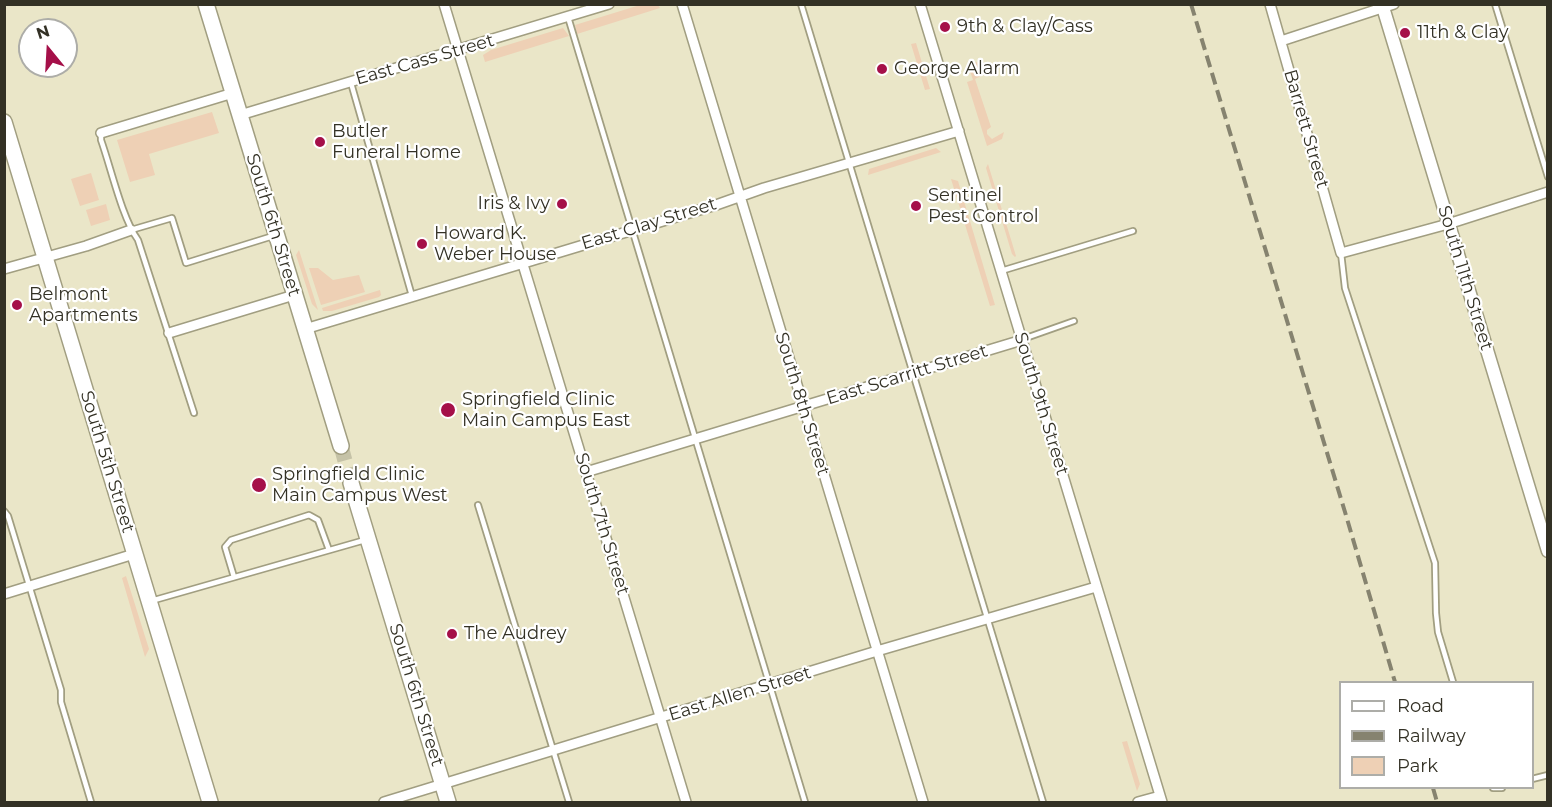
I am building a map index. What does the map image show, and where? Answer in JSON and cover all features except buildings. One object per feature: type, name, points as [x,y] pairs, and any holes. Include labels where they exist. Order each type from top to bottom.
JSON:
[{"type":"main road","name":"South 6th Street","points":[[206,4],[341,447]]},
{"type":"main road","name":"South 5th Street","points":[[4,122],[210,802]]},
{"type":"main road","name":"South 6th Street","points":[[351,483],[448,802]]},
{"type":"street","name":"South 7th Street","points":[[444,4],[686,802]]},
{"type":"street","name":"East Cass Street","points":[[240,115],[609,4]]},
{"type":"street","name":"South 8th Street","points":[[682,4],[923,802]]},
{"type":"street","name":"South 9th Street","points":[[920,4],[1161,799]]},
{"type":"street","name":"Barrett Street","points":[[1270,4],[1341,253]]},
{"type":"street","points":[[1281,41],[1386,6]]},
{"type":"street","name":"South 11th Street","points":[[1386,6],[1448,224],[1548,551]]},
{"type":"street","points":[[102,133],[233,93]]},
{"type":"street","name":"East Clay Street","points":[[305,329],[959,131]]},
{"type":"street","points":[[1341,253],[1448,224],[1548,192]]},
{"type":"street","points":[[4,269],[131,230]]},
{"type":"street","points":[[169,333],[294,295]]},
{"type":"street","name":"East Scarritt Street","points":[[586,472],[1022,340]]},
{"type":"street","points":[[4,594],[134,554]]},
{"type":"street","name":"East Allen Street","points":[[384,802],[877,651],[1096,587]]},
{"type":"street","points":[[1138,802],[1161,799]]},
{"type":"lane","points":[[801,4],[1043,802]]},
{"type":"lane","points":[[1495,4],[1548,177]]},
{"type":"lane","points":[[568,17],[805,802]]},
{"type":"lane","points":[[351,82],[412,296]]},
{"type":"lane","points":[[102,133],[101,140],[131,230],[138,240],[194,413]]},
{"type":"lane","points":[[131,230],[172,218],[186,262],[276,235]]},
{"type":"lane","points":[[1001,271],[1133,231]]},
{"type":"lane","points":[[1341,253],[1345,288],[1435,563],[1438,632],[1453,681]]},
{"type":"lane","points":[[1022,340],[1074,321]]},
{"type":"lane","points":[[478,505],[569,802]]},
{"type":"lane","points":[[4,511],[8,516],[61,690],[61,702],[91,802]]},
{"type":"lane","points":[[234,577],[225,546],[231,540],[309,515],[318,520],[329,550]]},
{"type":"lane","points":[[148,602],[368,539]]},
{"type":"green space","points":[[640,5],[658,5],[660,8],[577,34],[575,25]]},
{"type":"green space","points":[[563,28],[569,36],[485,62],[483,55],[491,50]]},
{"type":"green space","points":[[916,43],[930,89],[925,90],[911,44]]},
{"type":"green space","points":[[977,62],[981,76],[975,79],[991,127],[987,130],[987,134],[992,139],[1004,132],[1002,139],[987,146],[967,82],[973,80],[968,65]]},
{"type":"green space","points":[[212,112],[219,133],[149,154],[155,175],[130,182],[117,140]]},
{"type":"green space","points":[[936,148],[941,152],[868,175],[869,169]]},
{"type":"green space","points":[[988,164],[1015,257],[1012,254],[986,168]]},
{"type":"green space","points":[[91,173],[99,200],[80,206],[71,179]]},
{"type":"green space","points":[[951,179],[958,181],[995,305],[990,306]]},
{"type":"green space","points":[[106,204],[110,220],[91,226],[86,210]]},
{"type":"green space","points":[[299,250],[318,310],[312,304],[296,255]]},
{"type":"green space","points":[[309,268],[318,268],[333,280],[359,275],[365,292],[321,305]]},
{"type":"green space","points":[[380,290],[379,297],[332,311],[323,311],[322,308]]},
{"type":"green space","points":[[126,576],[149,649],[145,657],[122,578]]},
{"type":"green space","points":[[1127,741],[1140,784],[1137,791],[1122,742]]},
{"type":"tunnel","points":[[341,446],[351,483]]},
{"type":"railway","points":[[1191,4],[1395,681]]},
{"type":"railway","points":[[1433,789],[1437,802]]},
{"type":"place","name":"9th & Clay/Cass","points":[[945,27]]},
{"type":"place","name":"11th & Clay","points":[[1405,33]]},
{"type":"place","name":"George Alarm","points":[[882,69]]},
{"type":"place","name":"Butler Funeral Home","points":[[320,142]]},
{"type":"place","name":"Iris & Ivy","points":[[562,204]]},
{"type":"place","name":"Sentinel Pest Control","points":[[916,206]]},
{"type":"place","name":"Howard K. Weber House","points":[[422,244]]},
{"type":"place","name":"Belmont Apartments","points":[[17,305]]},
{"type":"place","name":"Springfield Clinic Main Campus East","points":[[448,410]]},
{"type":"place","name":"Springfield Clinic Main Campus West","points":[[259,485]]},
{"type":"place","name":"The Audrey","points":[[452,634]]}]
